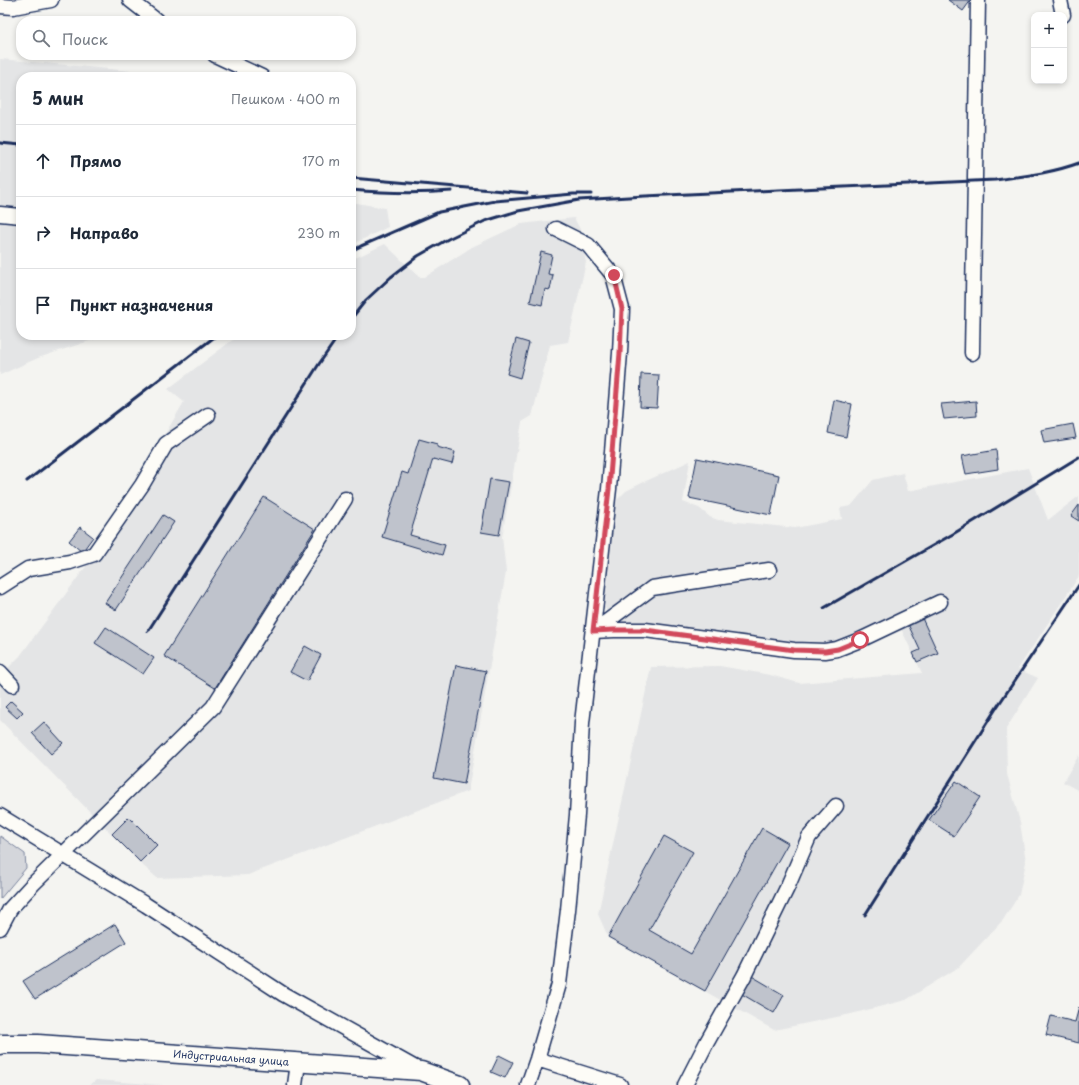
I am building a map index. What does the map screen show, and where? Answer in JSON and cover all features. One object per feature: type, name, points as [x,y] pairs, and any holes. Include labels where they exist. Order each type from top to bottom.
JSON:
[{"type":"main road","name":"Индустриальная улица","points":[[0,1045],[38,1044],[421,1071],[460,1085]]},
{"type":"street","points":[[0,6],[13,7],[51,0]]},
{"type":"street","points":[[130,0],[151,16]]},
{"type":"street","points":[[972,353],[978,0]]},
{"type":"street","points":[[1060,0],[1062,12]]},
{"type":"street","points":[[226,60],[251,72]]},
{"type":"street","points":[[0,214],[16,216]]},
{"type":"street","points":[[528,1085],[538,1059],[559,984],[568,910],[577,815],[582,723],[609,489],[620,360],[622,309],[614,275],[588,245],[556,229]]},
{"type":"street","points":[[0,587],[28,569],[70,562],[94,554],[142,485],[166,444],[208,415]]},
{"type":"street","points":[[0,928],[10,909],[33,884],[213,707],[345,498]]},
{"type":"street","points":[[593,631],[652,588],[769,570]]},
{"type":"street","points":[[593,631],[645,630],[794,650],[825,651],[838,649],[860,640],[940,602]]},
{"type":"street","points":[[0,672],[12,685]]},
{"type":"street","points":[[685,1085],[744,976],[787,888],[809,837],[836,806]]},
{"type":"street","points":[[0,816],[146,905],[283,994],[421,1071]]},
{"type":"street","points":[[538,1059],[620,1085]]},
{"type":"street","points":[[295,1085],[298,1063]]},
{"type":"shaded area","points":[[0,59],[142,72],[16,72],[16,340],[92,340],[38,358],[0,375]]},
{"type":"shaded area","points":[[356,203],[385,208],[388,227],[356,243]]},
{"type":"shaded area","points":[[574,218],[582,233],[588,236],[591,241],[583,250],[586,262],[568,342],[550,345],[532,416],[522,422],[502,537],[506,572],[468,791],[248,875],[157,878],[140,863],[0,720],[0,676],[20,656],[87,565],[97,562],[84,551],[128,497],[184,402],[168,389],[232,340],[356,340],[356,258],[385,244],[419,277],[425,277],[472,247],[521,224]]},
{"type":"shaded area","points":[[690,461],[683,502],[699,508],[710,517],[718,520],[795,528],[842,519],[840,508],[851,506],[873,480],[903,473],[908,491],[1028,468],[1048,520],[1079,496],[1079,576],[1018,669],[1038,678],[1006,729],[1007,774],[1020,822],[1026,862],[1019,895],[1003,920],[959,967],[906,1000],[851,1014],[774,1030],[608,937],[598,914],[651,667],[720,666],[770,675],[799,683],[922,673],[895,616],[881,623],[827,643],[804,643],[617,620],[603,607],[613,506],[626,491]]},
{"type":"shaded area","points":[[1079,755],[1079,791],[1063,782]]},
{"type":"shaded area","points":[[0,836],[25,854],[26,868],[0,899]]},
{"type":"shaded area","points":[[96,1080],[163,1085],[90,1085]]},
{"type":"building","points":[[948,0],[971,0],[963,11]]},
{"type":"building","points":[[541,252],[552,255],[548,274],[553,275],[550,290],[545,289],[542,305],[530,302]]},
{"type":"building","points":[[516,339],[529,343],[520,378],[507,374]]},
{"type":"building","points":[[641,374],[659,375],[657,408],[640,407]]},
{"type":"building","points":[[834,400],[852,404],[846,437],[828,433]]},
{"type":"building","points":[[976,401],[977,416],[944,419],[941,404]]},
{"type":"building","points":[[1073,424],[1076,438],[1044,443],[1041,430]]},
{"type":"building","points":[[419,439],[437,444],[437,447],[455,452],[452,464],[433,459],[410,535],[445,545],[442,555],[382,537],[402,472],[408,474]]},
{"type":"building","points":[[996,450],[998,469],[966,474],[962,456]]},
{"type":"building","points":[[697,458],[779,475],[771,515],[689,498]]},
{"type":"building","points":[[490,479],[509,482],[499,535],[481,532]]},
{"type":"building","points":[[264,497],[315,529],[215,688],[164,656]]},
{"type":"building","points":[[1079,505],[1079,521],[1071,516]]},
{"type":"building","points":[[163,515],[174,522],[116,610],[105,603]]},
{"type":"building","points":[[80,527],[93,537],[82,552],[69,541]]},
{"type":"building","points":[[921,616],[938,653],[917,662],[913,653],[920,650],[907,622]]},
{"type":"building","points":[[106,627],[154,658],[143,674],[95,643]]},
{"type":"building","points":[[305,646],[321,655],[307,681],[290,672]]},
{"type":"building","points":[[456,665],[486,671],[464,784],[434,778]]},
{"type":"building","points":[[11,701],[23,712],[17,718],[5,707]]},
{"type":"building","points":[[44,722],[63,743],[51,754],[32,733]]},
{"type":"building","points":[[956,781],[980,797],[954,836],[929,820]]},
{"type":"building","points":[[129,817],[157,845],[140,862],[112,834]]},
{"type":"building","points":[[762,828],[788,843],[705,991],[608,937],[664,836],[693,852],[649,930],[691,954]]},
{"type":"building","points":[[115,924],[126,942],[35,999],[23,981]]},
{"type":"building","points":[[750,975],[784,995],[774,1013],[740,993]]},
{"type":"building","points":[[1079,1007],[1079,1043],[1046,1035],[1051,1016],[1075,1022]]},
{"type":"building","points":[[499,1055],[513,1062],[505,1078],[491,1072]]},
{"type":"railway","points":[[0,143],[16,145]]},
{"type":"railway","points":[[356,313],[366,300],[391,277],[418,256],[485,221],[518,211],[579,200],[995,180],[1048,172],[1079,163]]},
{"type":"railway","points":[[356,178],[527,193]]},
{"type":"railway","points":[[356,190],[401,193],[452,191]]},
{"type":"railway","points":[[356,248],[439,212],[495,201],[573,194],[591,194]]},
{"type":"railway","points":[[27,481],[210,340]]},
{"type":"railway","points":[[148,631],[336,340]]},
{"type":"railway","points":[[824,608],[953,534],[1079,457]]},
{"type":"railway","points":[[865,915],[997,707],[1079,585]]},
{"type":"route","points":[[614,275],[622,309],[620,353],[609,489],[593,631],[645,630],[794,650],[814,651],[838,649],[860,640]]}]
